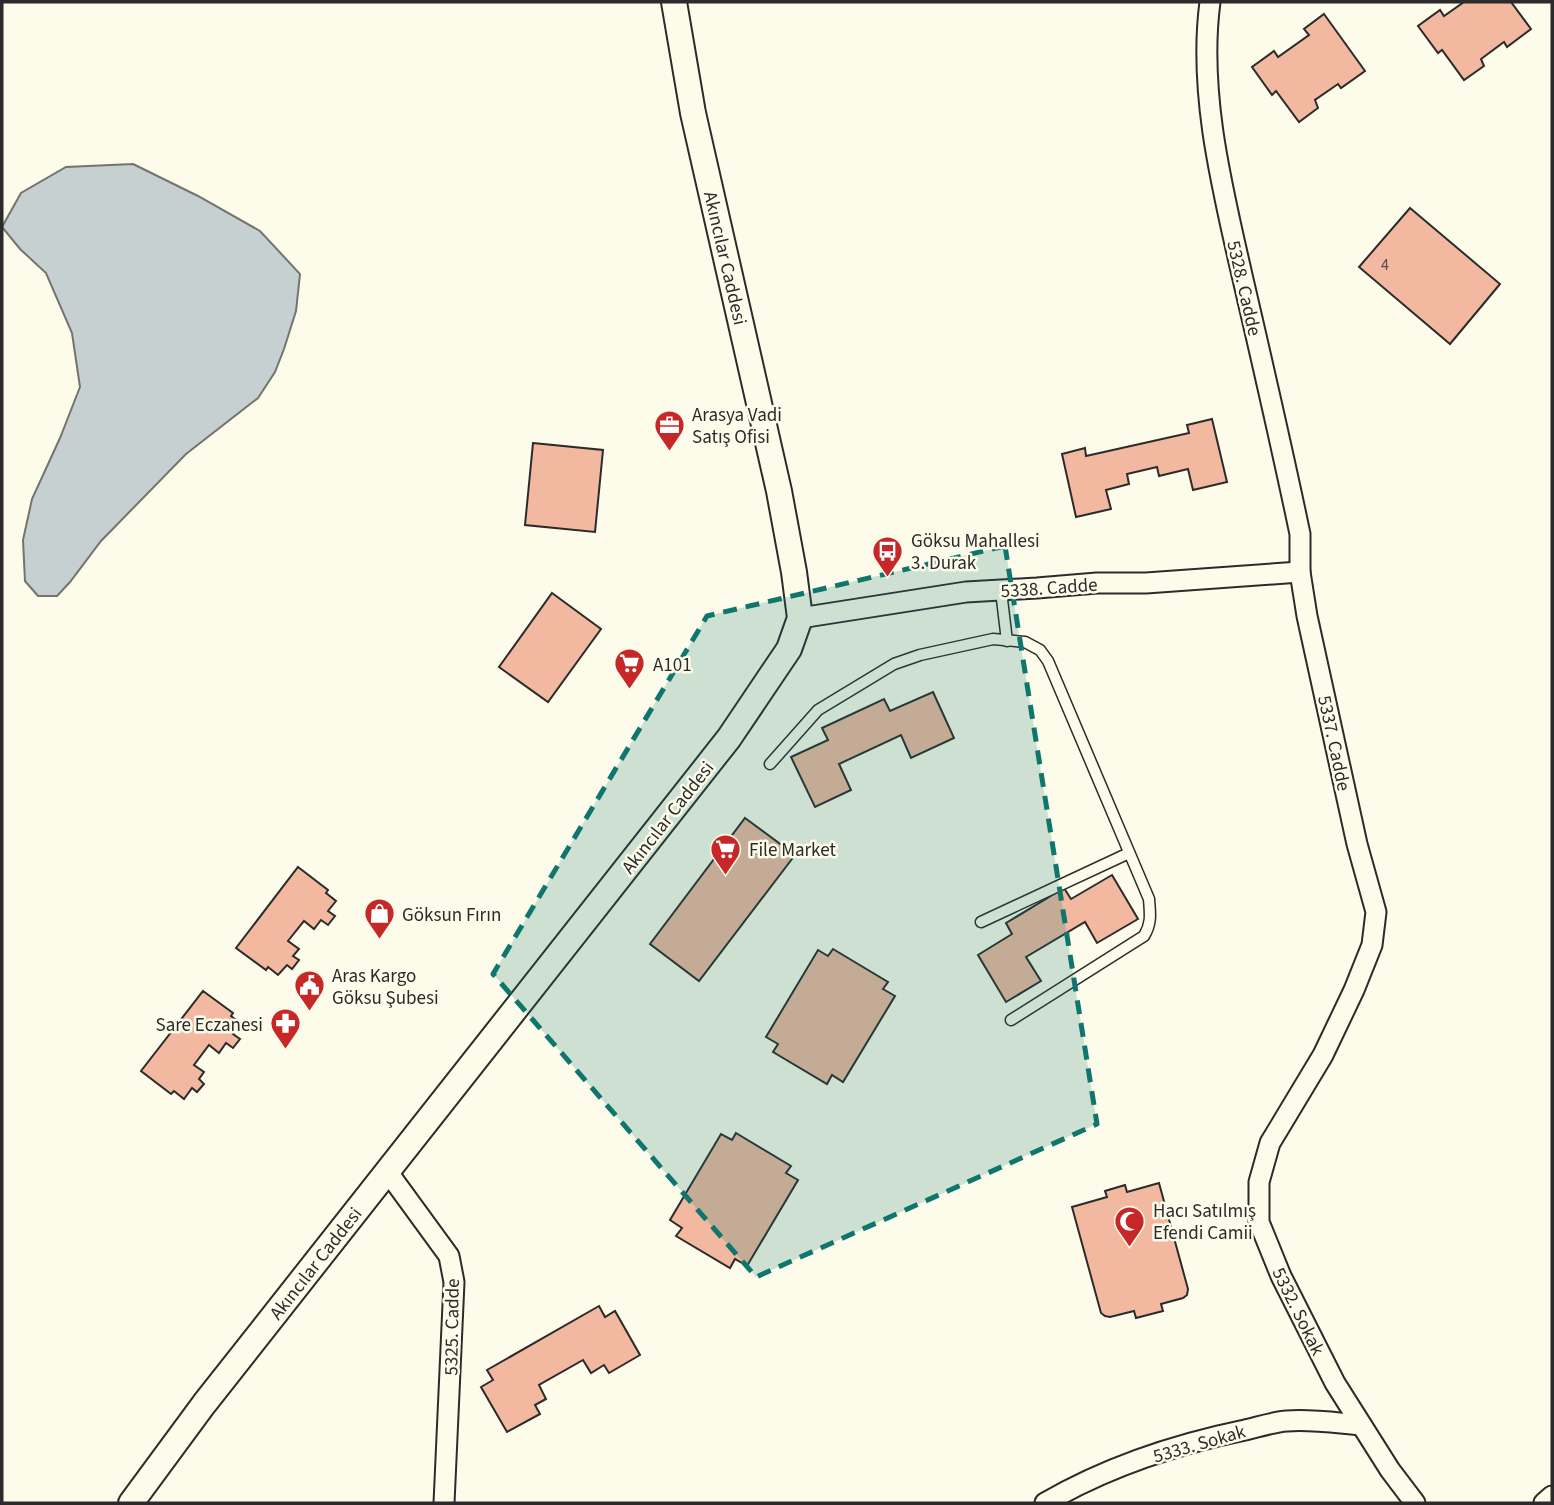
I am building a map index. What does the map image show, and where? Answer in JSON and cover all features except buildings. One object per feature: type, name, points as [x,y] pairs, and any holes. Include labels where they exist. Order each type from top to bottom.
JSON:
[{"type":"street","name":"Akıncılar Caddesi","points":[[131,1503],[204,1404],[730,738],[789,649],[800,618],[794,572],[779,491],[693,113],[674,2]]},
{"type":"street","name":"5328. Cadde","points":[[1210,2],[1208,72],[1219,176],[1295,509],[1300,534],[1300,572]]},
{"type":"street","name":"5338. Cadde","points":[[800,618],[966,592],[1300,572]]},
{"type":"street","name":"5337. Cadde","points":[[1300,572],[1307,616],[1357,844],[1376,912]]},
{"type":"street","name":"5332. Sokak","points":[[1376,912],[1372,945],[1354,990],[1323,1055],[1270,1143],[1259,1182],[1259,1222],[1281,1276],[1335,1383],[1390,1470],[1415,1503]]},
{"type":"street","name":"5325. Cadde","points":[[387,1171],[449,1256],[454,1282],[444,1503]]},
{"type":"street","name":"5333. Sokak","points":[[1045,1503],[1089,1480],[1157,1453],[1216,1436],[1286,1421],[1362,1425]]},
{"type":"street","points":[[1544,1503],[1552,1496]]},
{"type":"lane","points":[[1001,591],[1007,640]]},
{"type":"lane","points":[[770,764],[818,710],[894,664],[920,654],[993,639],[1025,642],[1040,650],[1048,661],[1149,899],[1151,920],[1150,928],[1144,936],[1011,1020]]},
{"type":"lane","points":[[981,922],[1129,853]]},
{"type":"highlighted area","points":[[1005,546],[1097,1124],[756,1277],[493,974],[707,616]]},
{"type":"shaded area","points":[[133,164],[260,231],[300,274],[296,311],[275,372],[258,398],[186,454],[101,541],[57,596],[38,596],[25,581],[23,540],[32,499],[80,387],[72,333],[46,273],[20,249],[2,227],[21,193],[66,167]]},
{"type":"place","name":"Arasya Vadi Satış Ofisi","points":[[669,452]]},
{"type":"place","name":"Göksu Mahallesi 3. Durak","points":[[888,578]]},
{"type":"place","name":"A101","points":[[630,691]]},
{"type":"place","name":"File Market","points":[[726,876]]},
{"type":"place","name":"Göksun Fırın","points":[[379,941]]},
{"type":"place","name":"Aras Kargo Göksu Şubesi","points":[[309,1013]]},
{"type":"place","name":"Sare Eczanesi","points":[[286,1051]]},
{"type":"place","name":"Hacı Satılmış Efendi Camii","points":[[1130,1248]]}]
